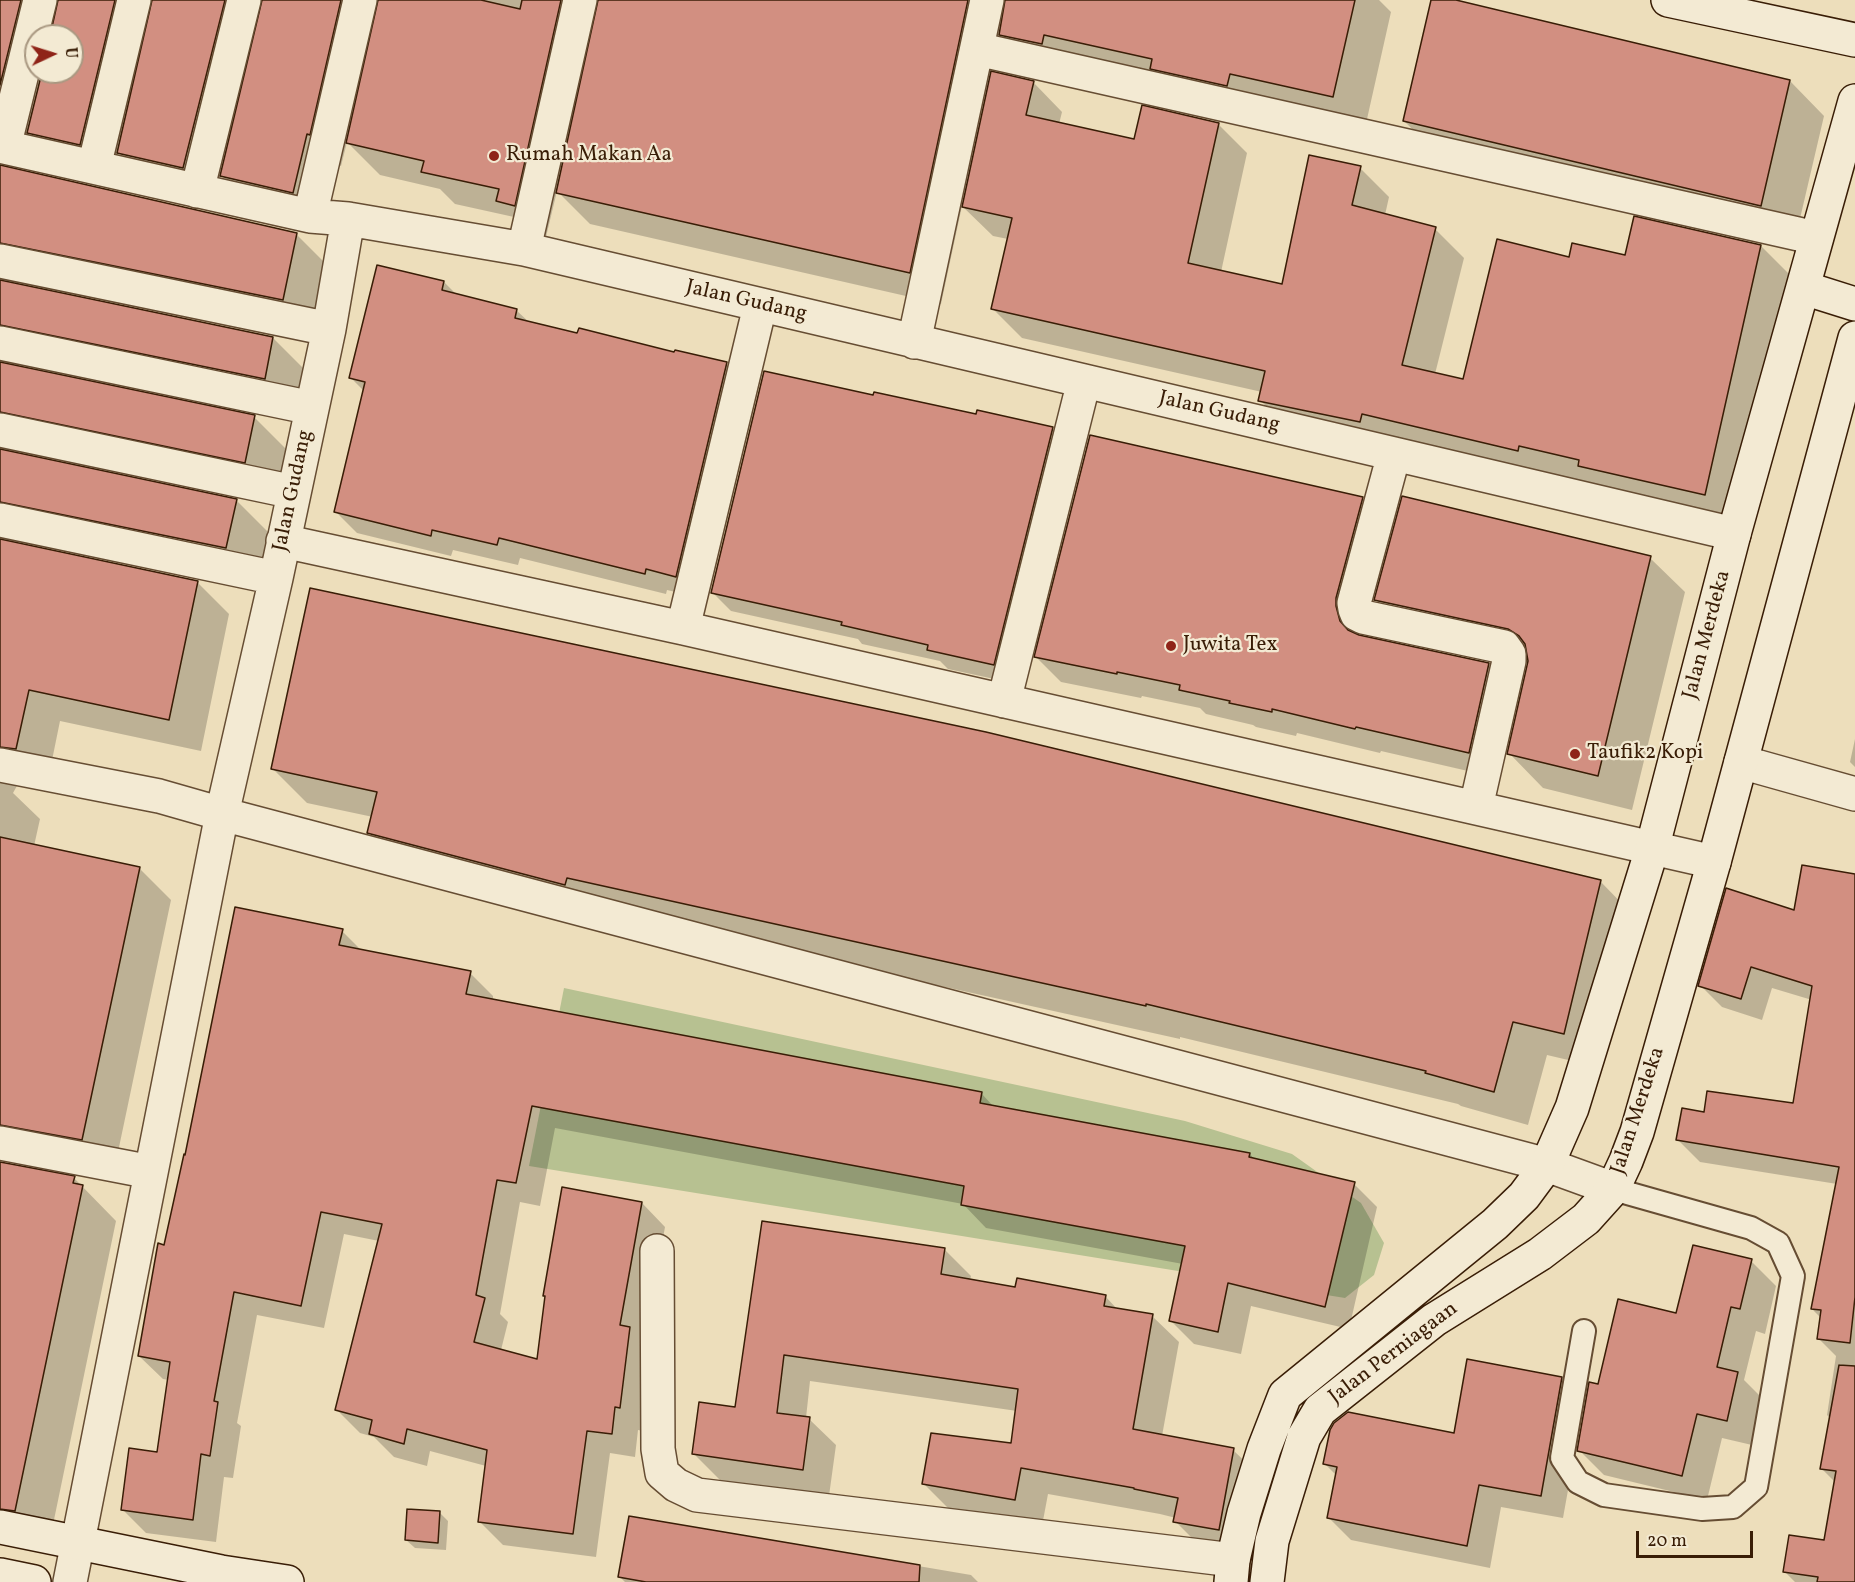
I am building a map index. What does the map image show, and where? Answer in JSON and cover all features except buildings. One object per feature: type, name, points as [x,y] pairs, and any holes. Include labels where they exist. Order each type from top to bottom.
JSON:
[{"type":"street","points":[[40,0],[2,147],[310,216],[348,219]]},
{"type":"street","points":[[94,167],[134,0]]},
{"type":"street","points":[[197,191],[244,0]]},
{"type":"street","points":[[310,216],[360,0]]},
{"type":"street","points":[[524,249],[580,0]]},
{"type":"street","points":[[914,342],[987,0]]},
{"type":"street","points":[[1668,0],[1855,40]]},
{"type":"street","points":[[977,49],[1816,238]]},
{"type":"street","name":"Jalan Merdeka","points":[[1547,1165],[1572,1108],[1652,849],[1734,534],[1855,101]]},
{"type":"street","name":"Jalan Gudang","points":[[70,1582],[222,814],[276,578],[329,329],[348,219],[524,249],[1734,534]]},
{"type":"street","points":[[0,261],[329,329]]},
{"type":"street","points":[[1804,288],[1855,304]]},
{"type":"street","points":[[683,628],[760,306]]},
{"type":"street","name":"Jalan Merdeka","points":[[1613,1189],[1637,1132],[1714,862],[1855,338]]},
{"type":"street","points":[[0,343],[312,408]]},
{"type":"street","points":[[1004,701],[1084,381]]},
{"type":"street","points":[[0,430],[294,492]]},
{"type":"street","points":[[1394,454],[1354,603],[1355,609],[1357,614],[1363,617],[1504,647],[1509,654],[1476,807]]},
{"type":"street","points":[[0,520],[276,578]]},
{"type":"street","points":[[283,542],[683,628],[1714,862]]},
{"type":"street","points":[[1741,762],[1855,794]]},
{"type":"street","points":[[0,765],[159,796],[1547,1165],[1613,1189]]},
{"type":"street","points":[[0,1143],[151,1172]]},
{"type":"street","name":"Jalan Perniagaan","points":[[1232,1571],[1244,1513],[1264,1449],[1285,1395],[1495,1224],[1524,1196],[1547,1165]]},
{"type":"street","name":"Jalan Perniagaan","points":[[1267,1582],[1272,1540],[1304,1437],[1320,1410],[1434,1320],[1540,1254],[1586,1219],[1613,1189]]},
{"type":"street","points":[[657,1251],[658,1449],[662,1473],[676,1485],[697,1495],[1232,1571]]},
{"type":"street","points":[[0,1527],[220,1572],[287,1582]]},
{"type":"street","points":[[0,1575],[34,1582]]},
{"type":"lane","points":[[1584,1331],[1562,1458],[1578,1482],[1604,1495],[1702,1509],[1733,1507],[1756,1487],[1793,1276],[1778,1243],[1751,1228],[1613,1189]]},
{"type":"green space","points":[[564,988],[1185,1121],[1292,1154],[1361,1203],[1384,1243],[1374,1275],[1345,1298],[529,1166]]},
{"type":"place","name":"Rumah Makan Aa","points":[[494,156]]},
{"type":"place","name":"Juwita Tex","points":[[1171,646]]},
{"type":"place","name":"Taufik2 Kopi","points":[[1575,754]]}]
